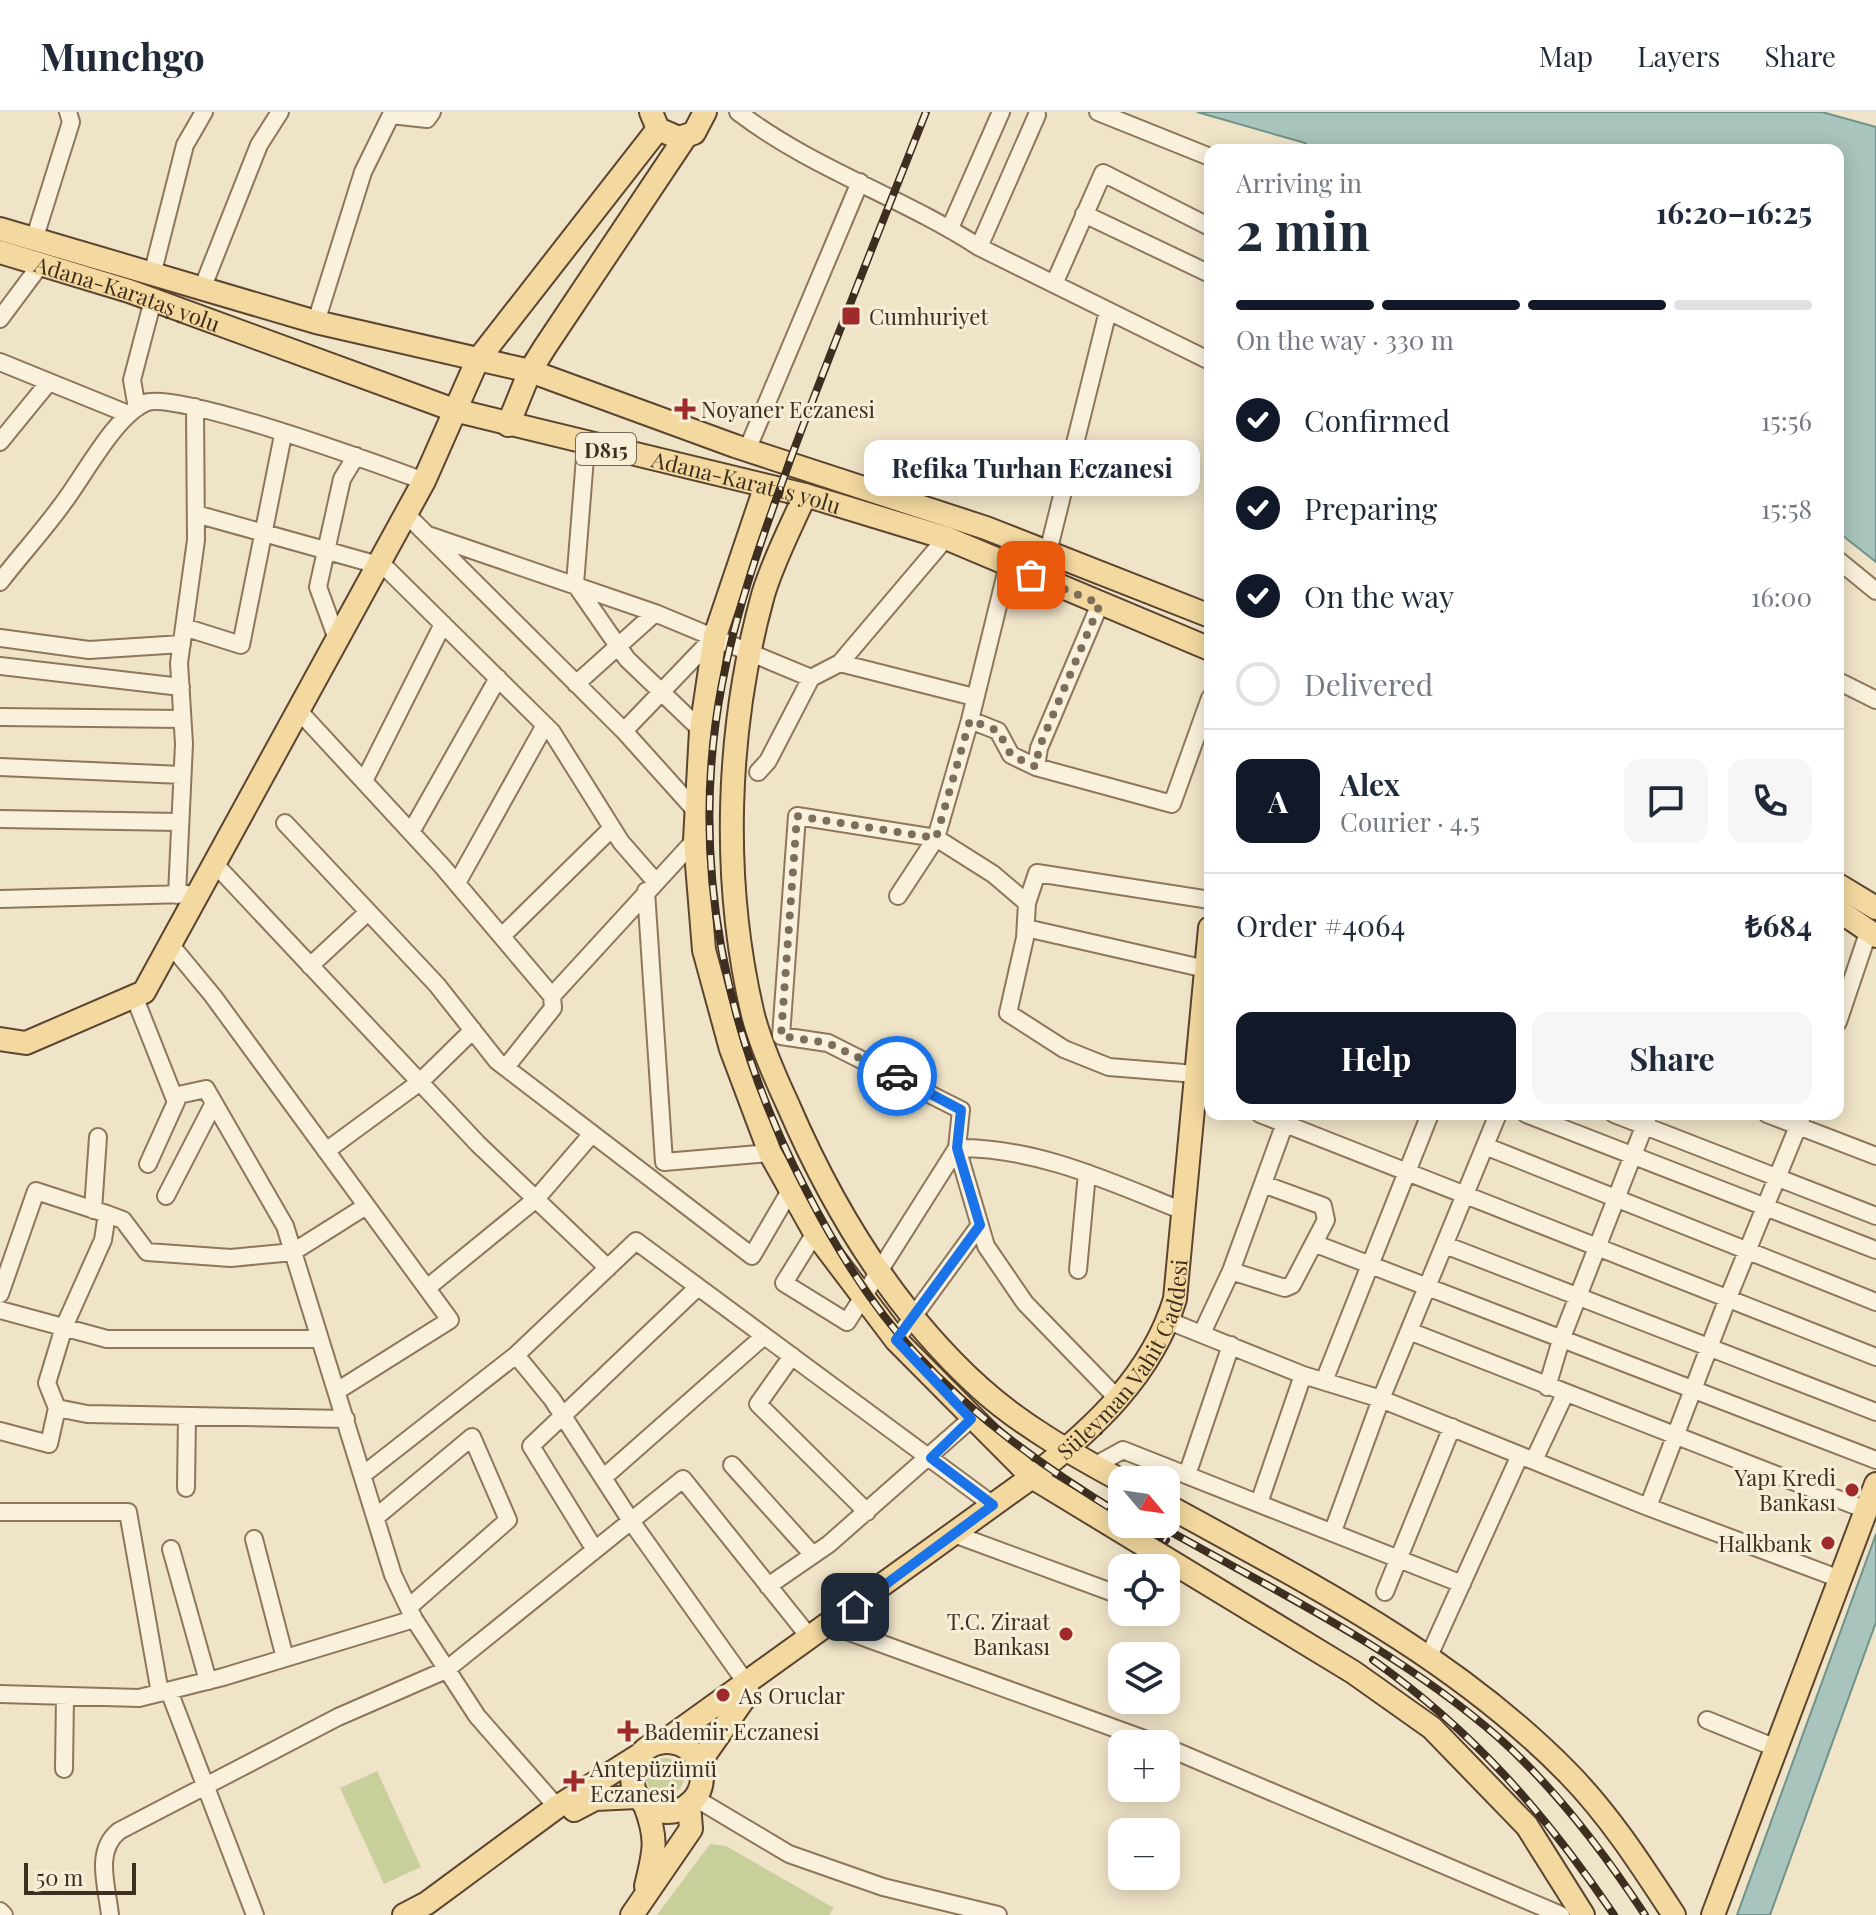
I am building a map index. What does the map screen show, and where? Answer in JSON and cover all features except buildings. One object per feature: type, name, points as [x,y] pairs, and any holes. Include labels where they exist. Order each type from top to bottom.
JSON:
[{"type":"main road","points":[[508,425],[530,371],[686,136],[699,127],[705,112]]},
{"type":"main road","points":[[0,1039],[26,1043],[144,992],[170,944],[187,894],[214,863],[424,481],[477,361],[655,120],[671,137],[686,136]]},
{"type":"main road","name":"Adana-Karataş yolu","points":[[0,229],[316,322],[530,371],[747,450],[986,528],[1204,614]]},
{"type":"main road","name":"Adana-Karataş yolu","points":[[0,252],[153,300],[454,410],[586,445],[805,495],[946,538],[1204,647]]},
{"type":"main road","points":[[765,488],[715,636],[701,730],[695,810],[704,950],[731,1049],[770,1153],[815,1233],[896,1340],[971,1419],[1032,1477],[1144,1554]]},
{"type":"main road","points":[[805,495],[764,592],[750,651],[732,808],[735,896],[754,1016],[819,1177],[879,1275],[914,1318],[983,1391],[1108,1474]]},
{"type":"main road","points":[[1844,889],[1876,908]]},
{"type":"main road","points":[[1844,914],[1872,933]]},
{"type":"main road","name":"Süleyman Vahit Caddesi","points":[[802,1646],[1067,1449],[1140,1373],[1169,1321],[1175,1299],[1200,1087],[1204,1008]]},
{"type":"main road","points":[[1713,1915],[1876,1484]]},
{"type":"main road","points":[[1180,1513],[1310,1584],[1429,1656],[1491,1704],[1569,1775],[1630,1849],[1674,1915]]},
{"type":"main road","points":[[1180,1575],[1353,1672],[1432,1728],[1527,1826],[1583,1915]]},
{"type":"main road","points":[[404,1915],[427,1903],[557,1807],[645,1749],[665,1741],[802,1646]]},
{"type":"main road","points":[[699,1763],[742,1699],[802,1646]]},
{"type":"main road","points":[[637,1909],[691,1829],[692,1801],[702,1775],[699,1763],[686,1747],[665,1741]]},
{"type":"main road","points":[[637,1909],[655,1850],[655,1831],[632,1776],[638,1756]]},
{"type":"main road","points":[[516,1839],[595,1799],[640,1800],[652,1809],[671,1812],[692,1801]]},
{"type":"street","points":[[34,240],[71,122],[68,112]]},
{"type":"street","points":[[152,275],[185,145],[204,112]]},
{"type":"street","points":[[202,289],[259,145],[280,112]]},
{"type":"street","points":[[316,322],[363,172],[390,114],[427,119],[432,112]]},
{"type":"street","points":[[738,112],[768,135],[950,228],[979,247],[1204,358]]},
{"type":"street","points":[[950,228],[1001,112]]},
{"type":"street","points":[[1098,112],[1204,155]]},
{"type":"street","points":[[979,247],[1037,115]]},
{"type":"street","points":[[1054,284],[1103,173],[1204,224]]},
{"type":"street","points":[[747,450],[860,182]]},
{"type":"street","points":[[1084,214],[1204,271]]},
{"type":"street","points":[[0,319],[41,264]]},
{"type":"street","points":[[133,411],[132,380],[153,300]]},
{"type":"street","points":[[1048,552],[1108,311]]},
{"type":"street","points":[[0,362],[133,411]]},
{"type":"street","points":[[0,442],[49,382]]},
{"type":"street","points":[[0,582],[133,411],[146,402],[164,399],[195,407],[356,456],[424,481]]},
{"type":"street","points":[[0,899],[187,894],[180,822],[181,687],[182,644],[196,514],[195,407]]},
{"type":"street","points":[[184,627],[241,645],[261,532],[283,435]]},
{"type":"street","points":[[586,445],[575,584],[627,659],[701,730]]},
{"type":"street","points":[[337,639],[318,587],[342,479],[356,456]]},
{"type":"street","points":[[196,514],[379,564],[545,725],[651,886],[664,1162],[770,1153]]},
{"type":"street","points":[[406,514],[624,731],[695,810]]},
{"type":"street","points":[[427,535],[655,613],[811,678]]},
{"type":"street","points":[[758,772],[768,761],[811,678],[840,663],[946,538]]},
{"type":"street","points":[[898,896],[936,838],[970,720],[1008,565]]},
{"type":"street","points":[[1844,565],[1876,591]]},
{"type":"street","points":[[1036,767],[1039,748],[1100,604]]},
{"type":"street","points":[[576,684],[655,613]]},
{"type":"street","points":[[364,781],[443,624]]},
{"type":"street","points":[[624,731],[715,636]]},
{"type":"street","points":[[0,638],[89,650],[182,644]]},
{"type":"street","points":[[840,663],[974,697]]},
{"type":"street","points":[[0,666],[181,687]]},
{"type":"street","points":[[411,832],[498,678]]},
{"type":"street","points":[[1844,684],[1876,700]]},
{"type":"street","points":[[298,710],[457,883],[552,996],[553,1008],[506,1067]]},
{"type":"street","points":[[0,717],[182,719]]},
{"type":"street","points":[[970,720],[998,731],[1011,755],[1036,767],[1172,804],[1203,742]]},
{"type":"street","points":[[457,883],[545,725]]},
{"type":"street","points":[[0,767],[182,775]]},
{"type":"street","points":[[1027,903],[993,874],[936,838],[797,816],[781,1036],[828,1043],[961,1110],[957,1148],[986,1246],[1025,1303],[1117,1398]]},
{"type":"street","points":[[0,819],[180,822]]},
{"type":"street","points":[[285,823],[437,985],[506,1067],[752,1256],[791,1189]]},
{"type":"street","points":[[502,936],[612,828]]},
{"type":"street","points":[[552,996],[695,840]]},
{"type":"street","points":[[214,863],[420,1082],[608,1268]]},
{"type":"street","points":[[1200,1087],[1109,1067],[1064,1049],[1008,1013],[1026,928],[1027,903],[1037,873],[1204,899]]},
{"type":"street","points":[[310,966],[368,912]]},
{"type":"street","points":[[1026,928],[1204,969]]},
{"type":"street","points":[[1844,1006],[1872,933]]},
{"type":"street","points":[[170,944],[213,996],[450,1320],[337,1391]]},
{"type":"street","points":[[134,996],[176,1102],[148,1164]]},
{"type":"street","points":[[326,1151],[420,1082],[473,1030]]},
{"type":"street","points":[[174,1096],[206,1089],[285,1226],[393,1575],[412,1613],[477,1716],[557,1807]]},
{"type":"street","points":[[166,1196],[214,1103]]},
{"type":"street","points":[[1324,1381],[1428,1120]]},
{"type":"street","points":[[1333,1531],[1381,1399],[1496,1120]]},
{"type":"street","points":[[1541,1120],[1876,1250]]},
{"type":"street","points":[[1547,1387],[1561,1340],[1614,1197],[1646,1120],[1778,1178],[1876,1216]]},
{"type":"street","points":[[1648,1507],[1728,1298],[1801,1120],[1876,1156]]},
{"type":"street","points":[[1202,1333],[1231,1271],[1263,1184],[1293,1121],[1465,1196],[1876,1357]]},
{"type":"street","points":[[427,1288],[536,1199],[591,1135]]},
{"type":"street","points":[[0,1431],[49,1444],[57,1408],[47,1383],[64,1327],[103,1240],[98,1137]]},
{"type":"street","points":[[1485,1146],[1876,1302]]},
{"type":"street","points":[[815,1233],[784,1283],[847,1322],[957,1148]]},
{"type":"street","points":[[957,1148],[995,1148],[1087,1173],[1183,1211]]},
{"type":"street","points":[[1078,1270],[1087,1173]]},
{"type":"street","points":[[1231,1271],[1285,1288],[1292,1285],[1326,1220],[1323,1206],[1263,1184]]},
{"type":"street","points":[[0,1294],[36,1191],[123,1220],[147,1252],[231,1258],[293,1252],[366,1206]]},
{"type":"street","points":[[896,1340],[980,1225]]},
{"type":"street","points":[[364,1474],[516,1355],[636,1241],[993,1505]]},
{"type":"street","points":[[1316,1244],[1876,1460]]},
{"type":"street","points":[[1445,1245],[1876,1412]]},
{"type":"street","points":[[595,1550],[531,1446],[698,1287]]},
{"type":"street","points":[[0,1310],[107,1339],[320,1339]]},
{"type":"street","points":[[1169,1321],[1303,1375],[1381,1399],[1648,1507],[1840,1579]]},
{"type":"street","points":[[1409,1331],[1866,1510]]},
{"type":"street","points":[[603,1478],[764,1336]]},
{"type":"street","points":[[1187,1475],[1231,1345]]},
{"type":"street","points":[[516,1355],[564,1417],[631,1521],[747,1684]]},
{"type":"street","points":[[792,1356],[758,1404],[867,1512]]},
{"type":"street","points":[[1259,1503],[1303,1375]]},
{"type":"street","points":[[1429,1656],[1527,1458],[1565,1394]]},
{"type":"street","points":[[57,1408],[87,1414],[346,1419]]},
{"type":"street","points":[[186,1488],[187,1416]]},
{"type":"street","points":[[768,1586],[867,1512],[931,1458],[971,1419]]},
{"type":"street","points":[[1385,1592],[1452,1427]]},
{"type":"street","points":[[0,1694],[139,1698],[285,1658],[412,1613],[508,1520],[472,1437],[376,1517]]},
{"type":"street","points":[[1094,1466],[1123,1450],[1462,1584]]},
{"type":"street","points":[[732,1465],[813,1555]]},
{"type":"street","points":[[110,1915],[103,1854],[109,1840],[205,1785],[338,1717],[446,1670],[683,1479],[768,1586],[802,1646]]},
{"type":"street","points":[[0,1512],[128,1512],[165,1692],[255,1915]]},
{"type":"street","points":[[954,1534],[1108,1591]]},
{"type":"street","points":[[254,1539],[285,1658]]},
{"type":"street","points":[[171,1549],[208,1681]]},
{"type":"street","points":[[830,1625],[1119,1730]]},
{"type":"street","points":[[64,1769],[65,1696]]},
{"type":"street","points":[[1707,1720],[1776,1748]]},
{"type":"street","points":[[1180,1753],[1561,1915]]},
{"type":"street","points":[[692,1801],[789,1854],[883,1887],[998,1915]]},
{"type":"green space","points":[[665,1758],[678,1764],[684,1777],[678,1790],[665,1796],[652,1790],[646,1777],[652,1764]]},
{"type":"green space","points":[[377,1771],[421,1867],[384,1884],[340,1788]]},
{"type":"green space","points":[[710,1844],[726,1846],[834,1908],[829,1915],[657,1915]]},
{"type":"water","points":[[1197,112],[1822,112],[1876,127],[1876,562],[1844,537],[1844,144],[1305,143]]},
{"type":"water","points":[[1876,1534],[1876,1622],[1770,1915],[1737,1915]]},
{"type":"railway","points":[[926,112],[792,455],[735,625],[722,684],[713,750],[709,816],[712,882],[721,946],[735,1010],[755,1073],[779,1134],[843,1257],[899,1335],[938,1377],[987,1421],[1039,1461],[1108,1506]]},
{"type":"railway","points":[[1180,1537],[1333,1622],[1459,1705],[1498,1737],[1558,1799],[1595,1844],[1645,1915]]},
{"type":"railway","points":[[1162,1538],[1166,1540]]},
{"type":"railway","points":[[1373,1660],[1444,1716],[1506,1776],[1561,1842],[1614,1915]]},
{"type":"way so far","points":[[897,1076],[828,1043],[792,1035],[781,1036],[797,816],[936,838],[970,720],[998,731],[1011,755],[1036,767],[1039,748],[1100,604],[1031,575]]},
{"type":"place","name":"Cumhuriyet","points":[[851,316]]},
{"type":"place","name":"Noyaner Eczanesi","points":[[685,409]]},
{"type":"place","name":"Refika Turhan Eczanesi","points":[[1031,575]]},
{"type":"place","name":"Yapı Kredi Bankası","points":[[1852,1490]]},
{"type":"place","name":"Halkbank","points":[[1828,1543]]},
{"type":"place","name":"T.C. Ziraat Bankası","points":[[1066,1634]]},
{"type":"place","name":"As Oruclar","points":[[723,1695]]},
{"type":"place","name":"Bademir Eczanesi","points":[[628,1731]]},
{"type":"place","name":"Antepüzümü Eczanesi","points":[[574,1781]]},
{"type":"route","points":[[855,1607],[993,1505],[931,1458],[971,1419],[896,1340],[980,1225],[957,1148],[961,1110],[897,1076]]}]
